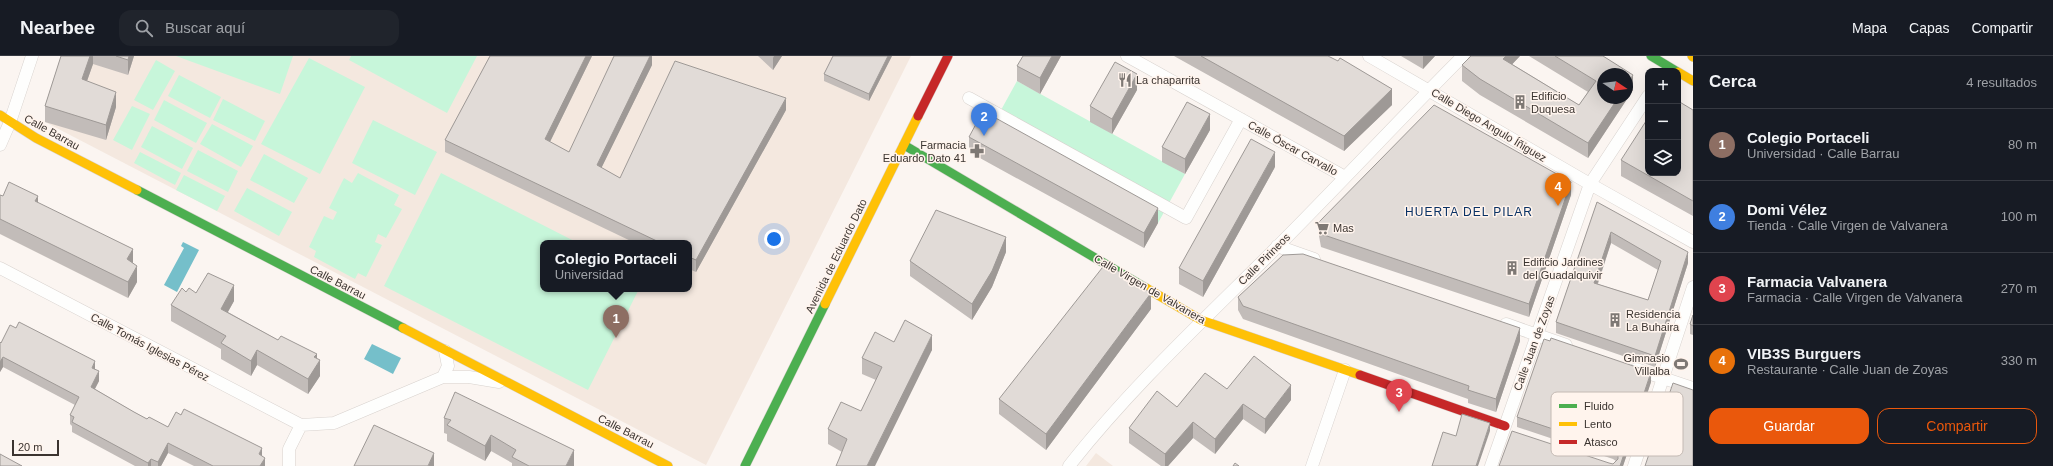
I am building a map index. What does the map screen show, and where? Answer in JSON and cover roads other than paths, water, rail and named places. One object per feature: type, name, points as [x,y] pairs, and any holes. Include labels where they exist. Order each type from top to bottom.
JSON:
[{"type":"street","points":[[0,145],[5,118],[32,56]]},
{"type":"street","name":"Avenida de Eduardo Dato","points":[[745,466],[948,56]]},
{"type":"street","name":"Calle Óscar Carvallo","points":[[1127,56],[1345,177]]},
{"type":"street","name":"Calle Diego Angulo Íñiguez","points":[[1369,56],[1693,242]]},
{"type":"street","name":"Calle Pirineos","points":[[1069,466],[1096,431],[1201,320],[1278,246],[1463,56]]},
{"type":"street","points":[[1651,56],[1668,68]]},
{"type":"street","points":[[1681,75],[1693,81]]},
{"type":"street","name":"Calle Óscar Carvallo","points":[[969,98],[1186,218],[1241,119]]},
{"type":"street","name":"Calle Juan de Zoyas","points":[[1491,466],[1590,184],[1645,101]]},
{"type":"street","name":"Calle Barrau","points":[[5,118],[36,138],[668,466]]},
{"type":"street","name":"Calle Virgen de Valvanera","points":[[904,145],[1201,320],[1345,370],[1518,434]]},
{"type":"street","points":[[1278,246],[1322,262]]},
{"type":"street","name":"Calle Tomás Iglesias Pérez","points":[[0,268],[301,425]]},
{"type":"street","points":[[1658,392],[1693,287]]},
{"type":"street","points":[[1493,320],[1574,348]]},
{"type":"street","points":[[443,377],[448,366],[445,351]]},
{"type":"street","points":[[1626,366],[1693,388]]},
{"type":"street","points":[[1312,466],[1345,370]]},
{"type":"street","points":[[289,466],[289,449],[301,425],[334,423],[443,377],[469,378],[508,384]]},
{"type":"street","points":[[1634,466],[1637,456]]},
{"type":"water","points":[[183,242],[199,250],[177,292],[164,285],[184,248],[181,246]]},
{"type":"water","points":[[372,344],[401,358],[393,374],[364,359]]},
{"type":"place","name":"La chaparrita","points":[[1125,80]]},
{"type":"place","name":"Edificio Duquesa","points":[[1520,102]]},
{"type":"place","name":"Domi Vélez","points":[[984,136]]},
{"type":"place","name":"Farmacia Eduardo Dato 41","points":[[977,151]]},
{"type":"place","name":"VIB3S Burguers","points":[[1558,206]]},
{"type":"place","name":"Mas","points":[[1322,228]]},
{"type":"place","name":"Edificio Jardines del Guadalquivir","points":[[1512,268]]},
{"type":"place","name":"Residencia La Buhaira","points":[[1615,320]]},
{"type":"place","name":"Colegio Portaceli","points":[[616,338]]},
{"type":"place","name":"Gimnasio Villalba","points":[[1681,364]]},
{"type":"place","name":"Farmacia Valvanera","points":[[1399,412]]},
{"type":"district","name":"HUERTA DEL PILAR","points":[[1469,212]]}]
